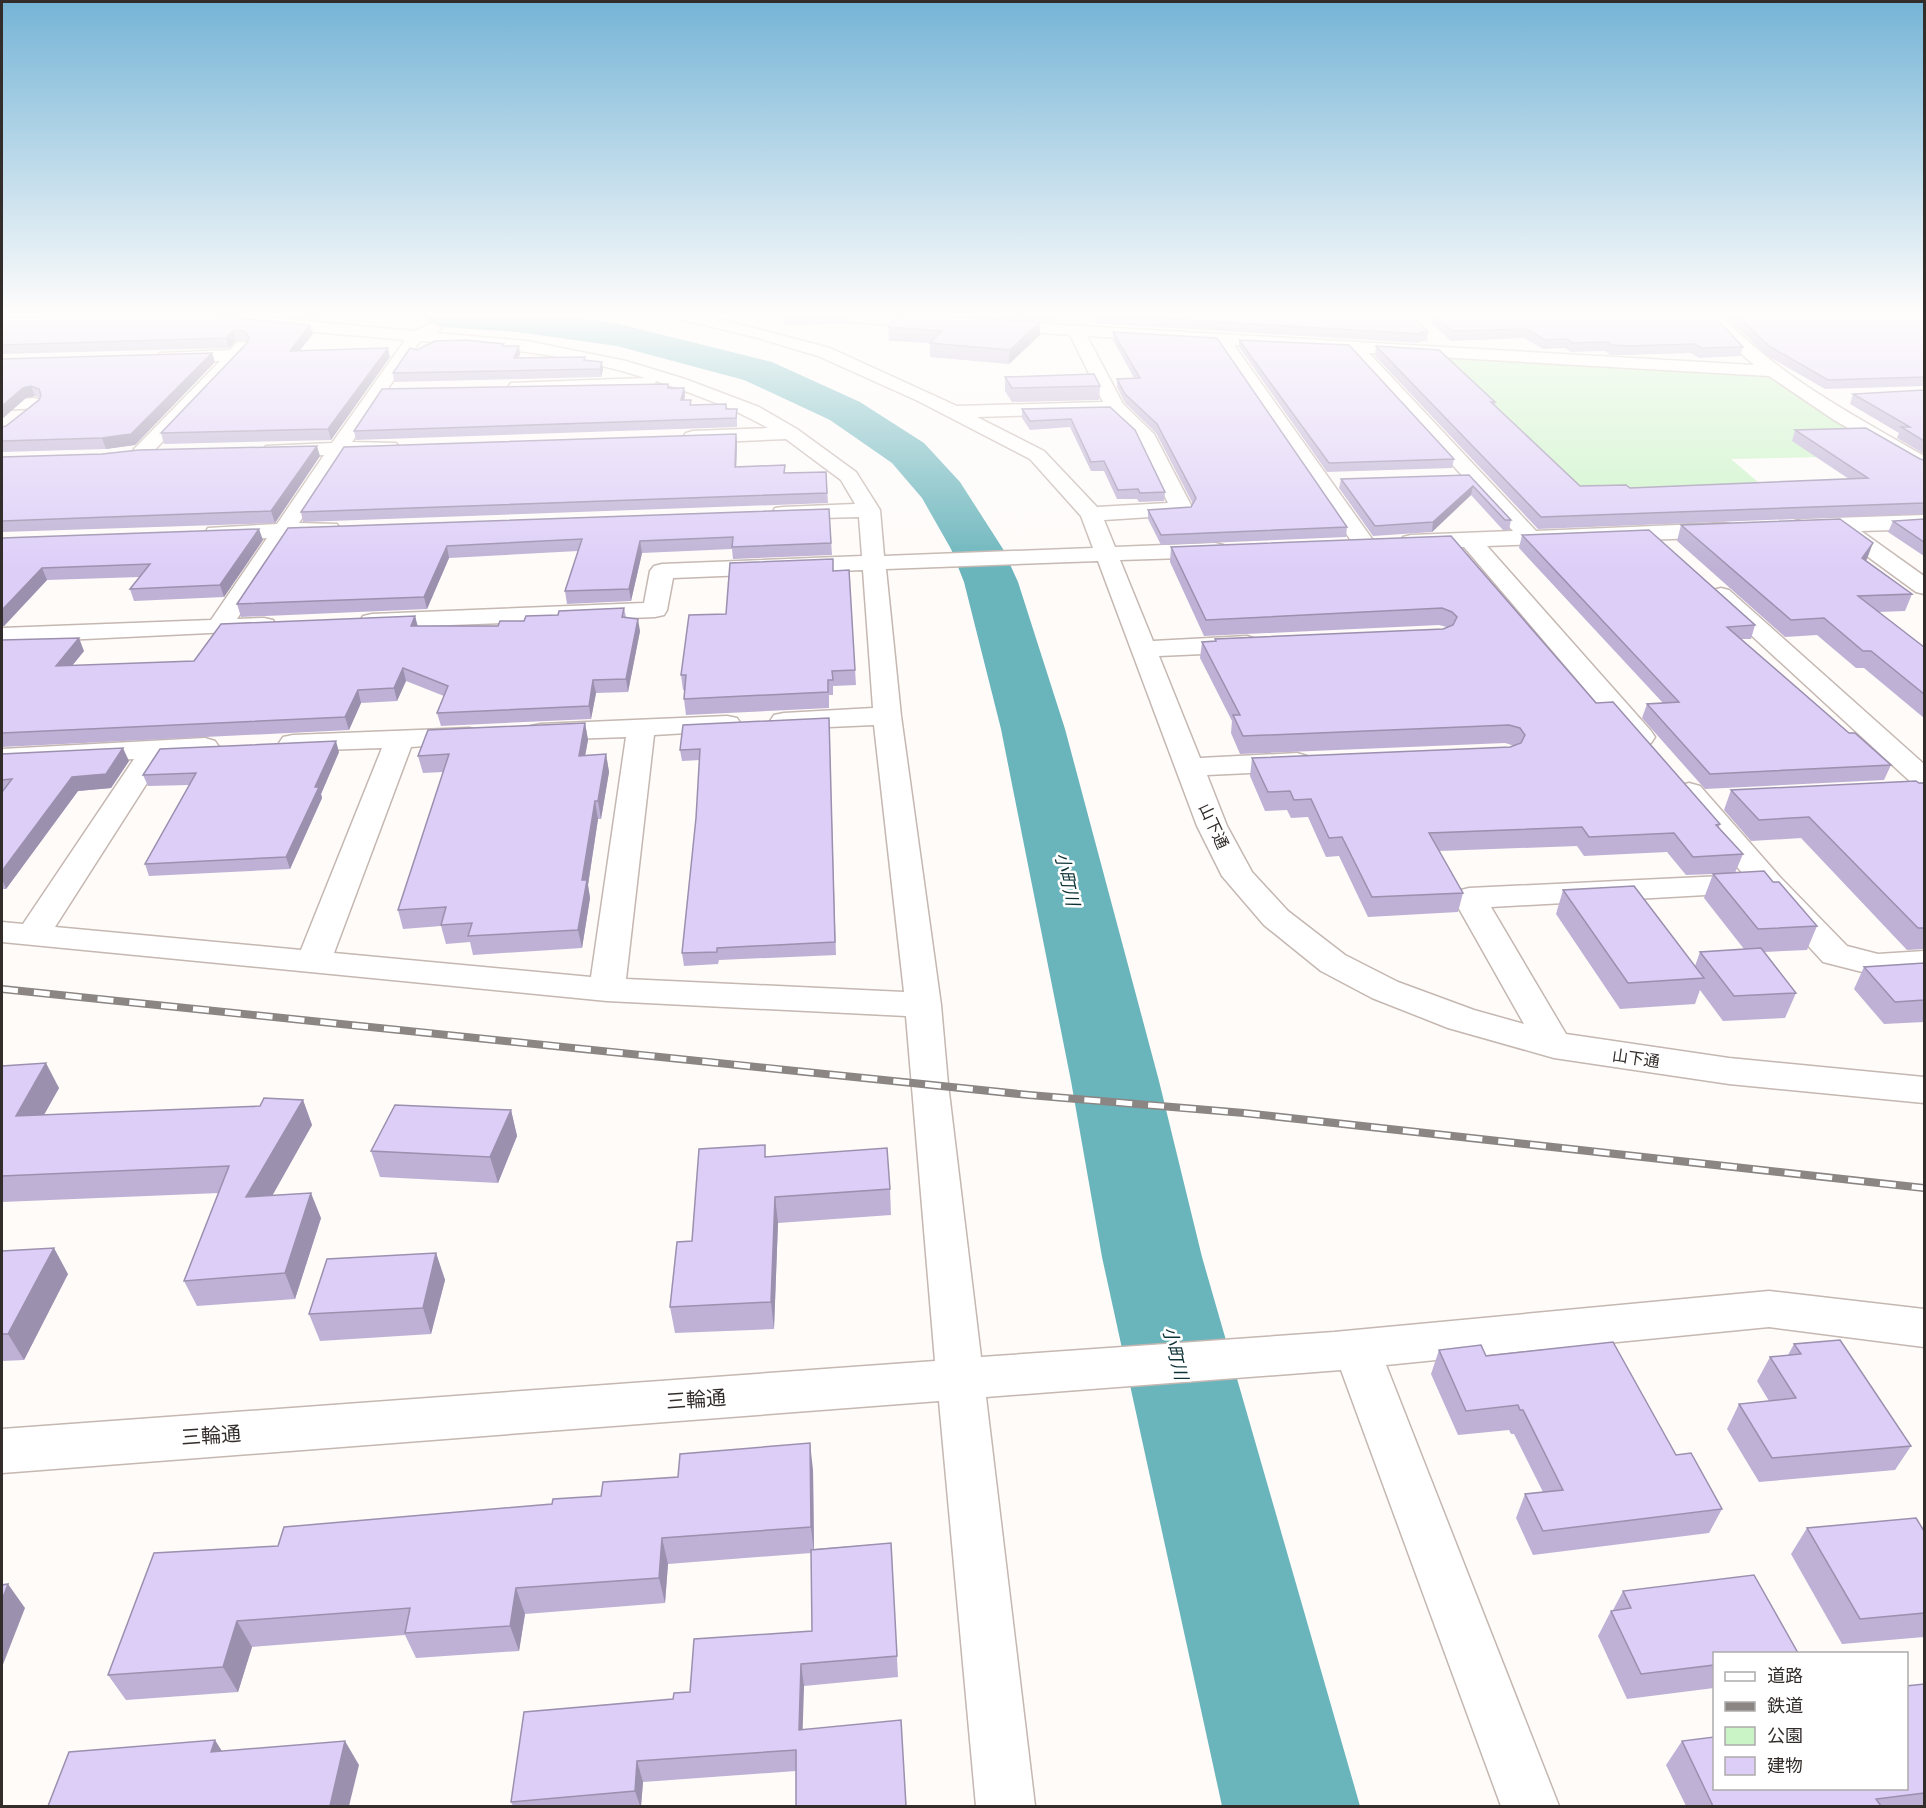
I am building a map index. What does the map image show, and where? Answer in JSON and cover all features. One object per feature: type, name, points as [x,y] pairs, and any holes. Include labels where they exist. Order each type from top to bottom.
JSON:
[{"type":"street","points":[[142,452],[191,400]]},
{"type":"street","points":[[219,627],[370,400]]},
{"type":"street","points":[[724,400],[752,411],[790,433],[849,476],[869,510],[887,716],[923,1005],[929,1084],[1006,1806]]},
{"type":"street","name":"山下通","points":[[939,400],[954,412],[1037,455],[1091,514],[1188,767],[1212,826],[1238,876],[1276,918],[1333,963],[1385,990],[1461,1019],[1554,1045],[1729,1071],[1924,1090]]},
{"type":"street","points":[[1091,514],[1182,509],[1144,434],[1115,407],[1112,400]]},
{"type":"street","points":[[1264,400],[1364,543]]},
{"type":"street","points":[[1403,400],[1530,537]]},
{"type":"street","points":[[1818,400],[1924,465]]},
{"type":"street","points":[[2,405],[34,404],[10,424]]},
{"type":"street","points":[[954,412],[1115,407]]},
{"type":"street","points":[[671,437],[790,433]]},
{"type":"street","points":[[256,450],[408,446]]},
{"type":"street","points":[[118,455],[164,452]]},
{"type":"street","points":[[1449,476],[1473,476]]},
{"type":"street","points":[[1319,480],[1343,479]]},
{"type":"street","points":[[761,514],[869,510]]},
{"type":"street","points":[[1784,527],[1924,522]]},
{"type":"street","points":[[1839,525],[1924,587]]},
{"type":"street","points":[[200,534],[354,528]]},
{"type":"street","points":[[1340,544],[1750,529]]},
{"type":"street","points":[[1650,532],[1677,556]]},
{"type":"street","points":[[1469,539],[1768,883],[1835,954],[1878,965],[1924,962]]},
{"type":"street","points":[[348,622],[655,610],[662,571],[874,562],[1058,558],[1236,549]]},
{"type":"street","points":[[1704,580],[1917,786]]},
{"type":"street","points":[[2,636],[290,624]]},
{"type":"street","points":[[1144,648],[1274,643]]},
{"type":"street","points":[[271,744],[887,716]]},
{"type":"street","points":[[607,990],[641,728]]},
{"type":"street","points":[[313,962],[400,739]]},
{"type":"street","points":[[2,757],[236,746]]},
{"type":"street","points":[[17,934],[154,750]]},
{"type":"street","points":[[1188,767],[1329,761]]},
{"type":"street","points":[[1696,800],[1730,799]]},
{"type":"street","points":[[1554,1045],[1469,898],[1768,883]]},
{"type":"street","points":[[17,934],[607,990],[923,1005]]},
{"type":"street","name":"三輪通","points":[[2,1451],[1345,1349],[1769,1309],[1924,1328]]},
{"type":"street","points":[[1345,1349],[1530,1806]]},
{"type":"green space","points":[[1484,400],[1818,400],[1909,455],[1731,459],[1765,488],[1660,490],[1705,530],[1671,531],[1628,494],[1569,485]]},
{"type":"building","points":[[39,400],[165,400],[131,434],[102,438],[2,441],[2,427]]},
{"type":"building","points":[[192,400],[349,400],[328,429],[161,433]]},
{"type":"building","points":[[374,400],[691,400],[690,405],[726,404],[726,409],[737,409],[736,418],[354,431]]},
{"type":"building","points":[[1132,400],[1260,400],[1347,527],[1161,535],[1148,510],[1191,507],[1196,498],[1157,424]]},
{"type":"building","points":[[1283,400],[1400,400],[1454,459],[1329,463]]},
{"type":"building","points":[[1428,400],[1493,400],[1495,402],[1491,402],[1580,486],[1626,485],[1630,488],[1868,478],[1795,430],[1866,428],[1924,460],[1924,503],[1541,517]]},
{"type":"building","points":[[1864,400],[1924,400],[1924,441],[1901,427],[1910,427]]},
{"type":"building","points":[[1110,407],[1135,430],[1165,492],[1140,493],[1138,489],[1118,490],[1104,461],[1091,462],[1071,419],[1030,421],[1022,409]]},
{"type":"building","points":[[736,434],[735,467],[785,465],[784,473],[826,472],[827,493],[301,512],[344,447]]},
{"type":"building","points":[[317,446],[271,511],[2,521],[2,457],[102,454],[139,450]]},
{"type":"building","points":[[1469,475],[1511,520],[1505,520],[1473,486],[1433,522],[1375,526],[1341,479]]},
{"type":"building","points":[[829,509],[831,543],[732,547],[733,537],[640,541],[629,589],[565,591],[582,539],[447,546],[424,597],[237,604],[288,528]]},
{"type":"building","points":[[1840,519],[1873,543],[1862,558],[1912,594],[1858,596],[1924,647],[1924,694],[1871,651],[1863,651],[1824,618],[1791,620],[1681,525]]},
{"type":"building","points":[[1924,519],[1924,542],[1893,521]]},
{"type":"building","points":[[259,529],[220,585],[130,589],[150,564],[42,568],[2,610],[2,538]]},
{"type":"building","points":[[1649,530],[1755,625],[1727,627],[1849,733],[1855,733],[1891,765],[1710,774],[1647,704],[1679,702],[1522,535]]},
{"type":"building","points":[[1451,536],[1596,703],[1613,702],[1720,824],[1716,825],[1743,854],[1693,857],[1674,833],[1589,837],[1582,827],[1429,833],[1463,893],[1372,897],[1342,837],[1329,838],[1311,799],[1294,800],[1290,791],[1268,792],[1252,758],[1510,747],[1521,743],[1525,735],[1520,728],[1509,725],[1243,736],[1233,715],[1240,715],[1202,642],[1216,641],[1215,639],[1443,629],[1453,625],[1457,617],[1442,608],[1206,620],[1171,547]]},
{"type":"building","points":[[833,559],[833,571],[849,570],[855,670],[832,671],[833,680],[828,680],[828,692],[684,699],[686,675],[681,675],[689,615],[726,614],[730,563]]},
{"type":"building","points":[[624,608],[622,617],[638,619],[626,679],[593,680],[589,706],[437,713],[448,686],[403,668],[394,688],[358,690],[345,717],[2,733],[2,640],[79,638],[56,666],[194,661],[221,624],[415,616],[411,626],[498,626],[500,621],[524,621],[526,616],[558,615],[559,611]]},
{"type":"building","points":[[829,718],[835,942],[717,948],[717,952],[682,953],[696,818],[700,749],[680,750],[683,725]]},
{"type":"building","points":[[585,723],[579,756],[606,754],[598,801],[595,801],[582,880],[587,880],[578,930],[468,936],[472,923],[441,925],[446,907],[398,910],[449,754],[418,756],[428,730]]},
{"type":"building","points":[[336,741],[315,787],[319,787],[286,857],[145,864],[196,773],[143,775],[160,749]]},
{"type":"building","points":[[123,748],[106,774],[72,777],[2,871],[2,792],[12,779],[2,780],[2,754]]},
{"type":"building","points":[[1916,781],[1924,783],[1924,928],[1918,928],[1809,817],[1759,820],[1731,790]]},
{"type":"building","points":[[1764,871],[1773,882],[1779,882],[1817,926],[1758,929],[1713,874]]},
{"type":"building","points":[[1634,886],[1704,978],[1628,983],[1563,890]]},
{"type":"building","points":[[1761,948],[1796,993],[1734,996],[1700,952]]},
{"type":"building","points":[[1924,963],[1924,1000],[1895,1002],[1864,967]]},
{"type":"building","points":[[46,1063],[16,1116],[260,1106],[264,1098],[303,1100],[246,1197],[311,1193],[285,1273],[184,1281],[229,1166],[2,1176],[2,1066]]},
{"type":"building","points":[[395,1105],[511,1110],[490,1157],[371,1151]]},
{"type":"building","points":[[765,1145],[765,1157],[887,1148],[890,1189],[775,1197],[771,1302],[670,1307],[677,1242],[692,1241],[699,1149]]},
{"type":"building","points":[[54,1248],[8,1334],[2,1334],[2,1251]]},
{"type":"building","points":[[436,1253],[423,1308],[309,1314],[327,1259]]},
{"type":"building","points":[[1840,1340],[1911,1446],[1772,1458],[1739,1404],[1796,1398],[1770,1357],[1801,1354],[1794,1344]]},
{"type":"building","points":[[1613,1342],[1676,1455],[1691,1453],[1722,1509],[1543,1531],[1525,1494],[1563,1490],[1523,1410],[1520,1410],[1518,1405],[1466,1411],[1439,1350],[1481,1345],[1486,1356]]},
{"type":"building","points":[[810,1443],[811,1527],[662,1538],[659,1578],[516,1588],[510,1626],[405,1633],[410,1608],[237,1621],[223,1667],[108,1675],[154,1553],[278,1546],[284,1527],[552,1504],[553,1499],[601,1496],[603,1482],[678,1477],[680,1454]]},
{"type":"building","points":[[1916,1518],[1924,1531],[1924,1613],[1860,1619],[1807,1528]]},
{"type":"building","points":[[891,1543],[897,1656],[801,1664],[799,1730],[901,1720],[906,1806],[796,1806],[796,1750],[637,1761],[635,1791],[511,1802],[524,1712],[673,1699],[674,1693],[690,1692],[694,1639],[812,1631],[811,1550]]},
{"type":"building","points":[[1754,1575],[1797,1652],[1713,1652],[1713,1665],[1641,1674],[1611,1611],[1631,1608],[1623,1591]]},
{"type":"building","points":[[8,1584],[2,1600],[2,1585]]},
{"type":"building","points":[[1924,1684],[1924,1793],[1876,1799],[1881,1806],[1713,1806],[1682,1741],[1713,1737],[1713,1790],[1908,1790],[1908,1686]]},
{"type":"building","points":[[215,1740],[211,1752],[345,1741],[330,1806],[48,1806],[69,1752]]},
{"type":"waterway","name":"小町川","points":[[822,400],[845,411],[908,453],[943,492],[977,549],[991,582],[1033,729],[1115,1081],[1152,1257],[1291,1806]]},
{"type":"railway","points":[[2,989],[1029,1095],[1244,1113],[1924,1188]]}]
